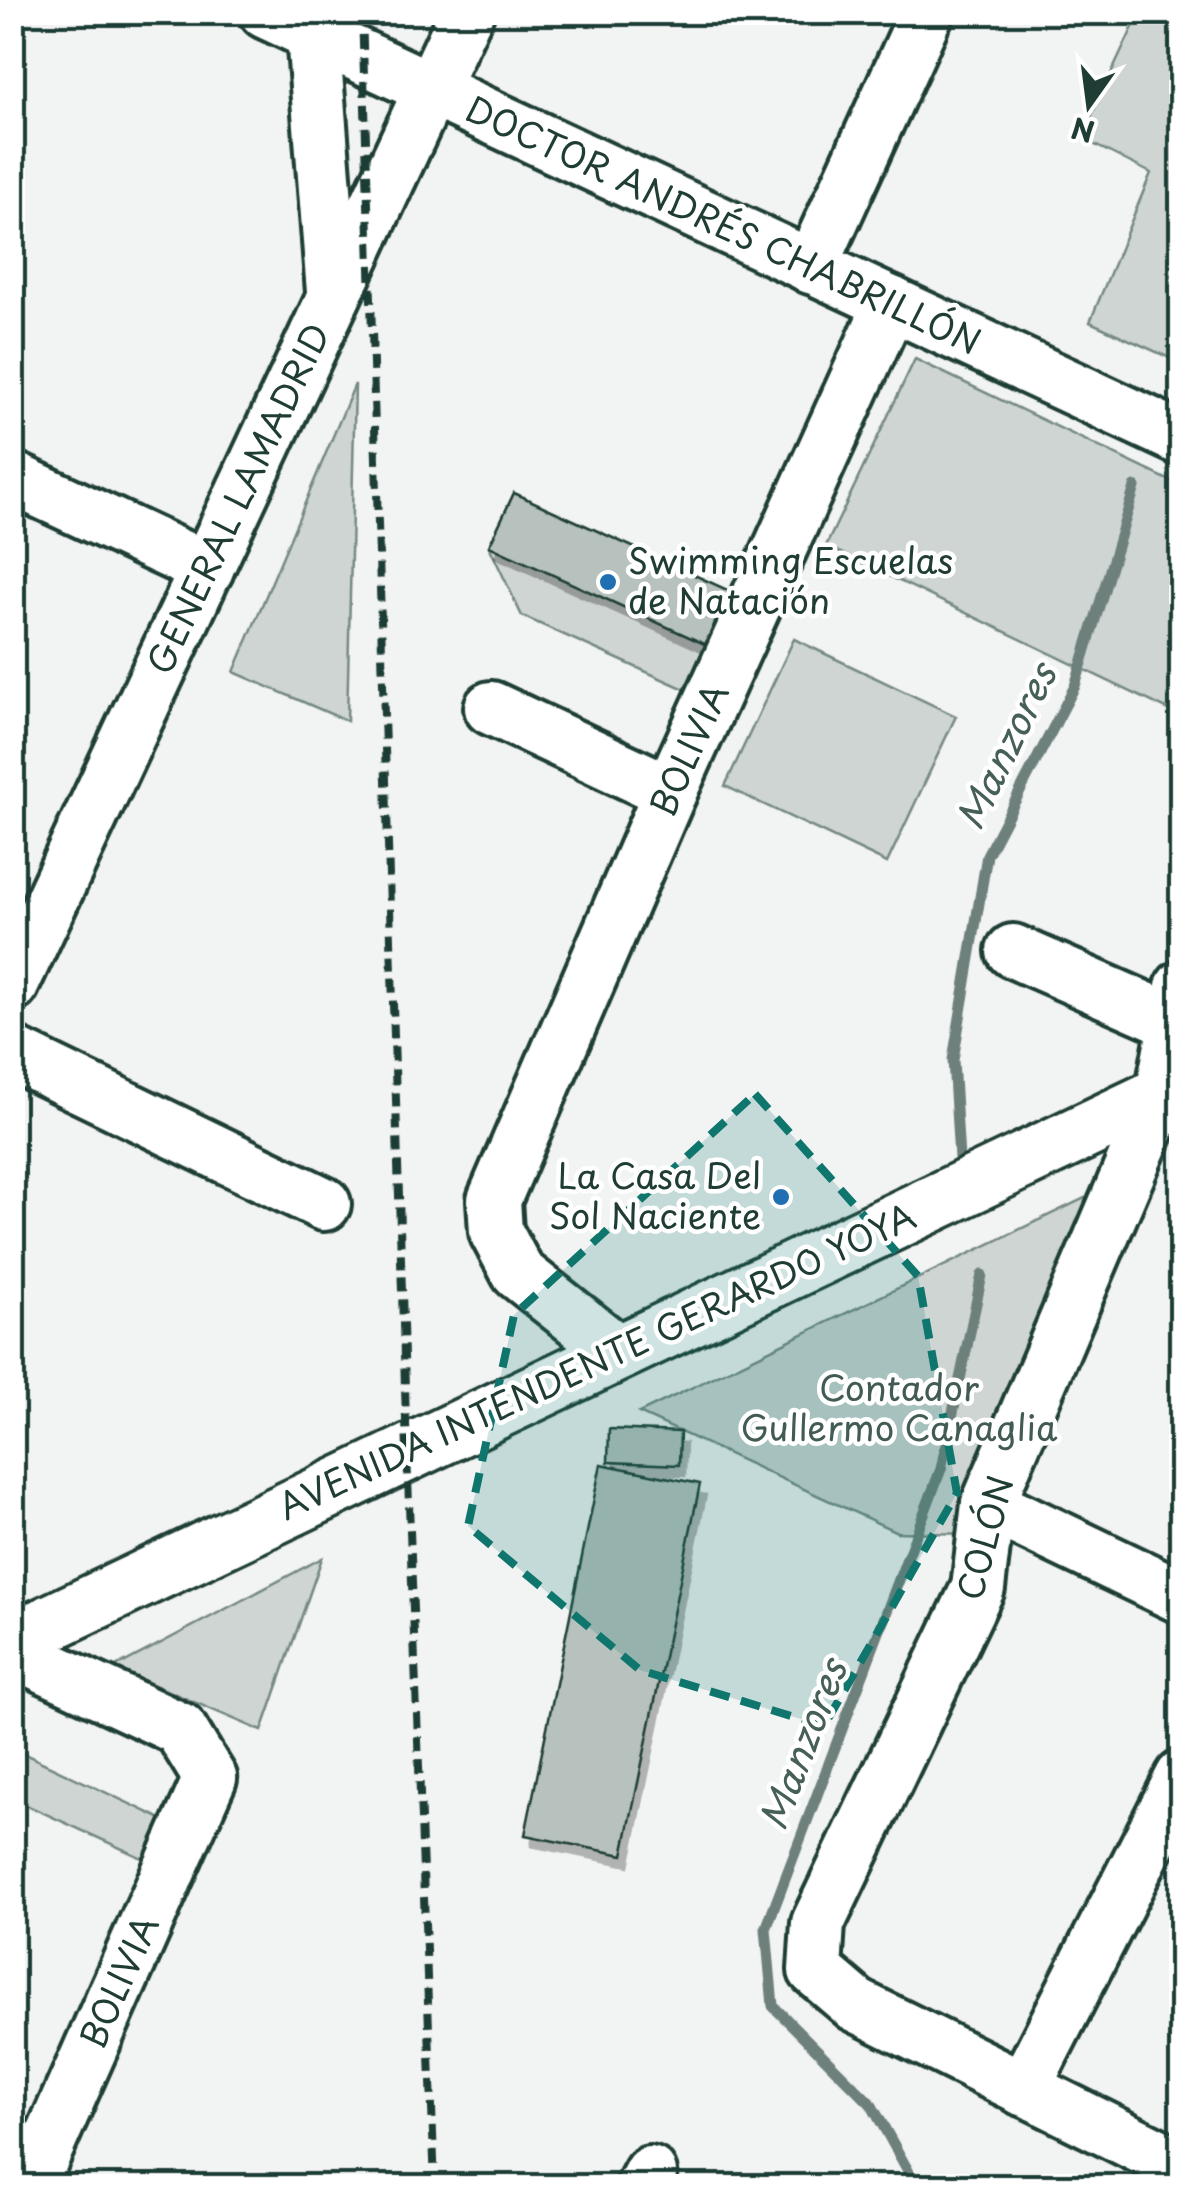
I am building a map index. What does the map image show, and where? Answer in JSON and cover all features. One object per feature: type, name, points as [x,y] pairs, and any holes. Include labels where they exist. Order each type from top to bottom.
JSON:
[{"type":"main road","name":"AVENIDA INTENDENTE GERARDO YOYA","points":[[12,1640],[1172,1089]]},
{"type":"street","name":"DOCTOR ANDRÉS CHABRILLÓN","points":[[266,12],[1182,439]]},
{"type":"street","name":"GENERAL LAMADRID","points":[[12,986],[467,12]]},
{"type":"street","points":[[811,267],[927,12]]},
{"type":"street","points":[[313,34],[334,295]]},
{"type":"street","name":"BOLIVIA","points":[[618,1352],[518,1274],[496,1232],[494,1200],[670,792],[891,303]]},
{"type":"street","points":[[12,478],[207,568]]},
{"type":"street","points":[[492,708],[670,792]]},
{"type":"street","points":[[1014,951],[1178,1004]]},
{"type":"street","name":"COLÓN","points":[[1023,2089],[856,2005],[815,1970],[818,1923],[978,1588],[988,1504],[1172,1089],[1178,1004]]},
{"type":"street","points":[[12,1052],[324,1204]]},
{"type":"street","points":[[988,1504],[1182,1597]]},
{"type":"street","name":"BOLIVIA","points":[[12,1651],[180,1729],[210,1778],[30,2186]]},
{"type":"street","points":[[1182,1778],[1023,2089],[1182,2167]]},
{"type":"highlighted area","points":[[755,1094],[918,1276],[957,1493],[824,1726],[640,1670],[468,1526],[514,1315]]},
{"type":"green space","points":[[1140,12],[1181,13],[1181,363],[1090,322],[1151,173],[1081,138]]},
{"type":"green space","points":[[915,359],[1181,486],[1181,716],[826,546]]},
{"type":"green space","points":[[355,384],[347,721],[234,672]]},
{"type":"green space","name":"Swimming Escuelas de Natación","points":[[514,493],[734,593],[689,691],[522,616],[489,546]]},
{"type":"green space","points":[[794,639],[956,716],[887,863],[725,786]]},
{"type":"green space","name":"Contador Gullermo Canaglia","points":[[1120,1181],[966,1534],[897,1532],[639,1413]]},
{"type":"green space","points":[[322,1558],[262,1731],[114,1668]]},
{"type":"green space","points":[[12,1748],[183,1829],[164,1868],[13,1799]]},
{"type":"building","points":[[514,493],[734,593],[709,646],[489,546]]},
{"type":"building","points":[[609,1429],[680,1432],[679,1465],[608,1462]]},
{"type":"building","points":[[601,1464],[700,1484],[623,1855],[525,1835]]},
{"type":"waterway","name":"Manzores","points":[[959,1159],[953,1060],[987,855],[1075,686],[1135,487]]},
{"type":"waterway","name":"Manzores","points":[[931,2186],[911,2176],[871,2104],[773,2006],[766,1929],[941,1469],[982,1275]]},
{"type":"railway","points":[[362,12],[407,1452],[435,2186]]},
{"type":"place","name":"Swimming Escuelas de Natación","points":[[608,582]]},
{"type":"place","name":"La Casa Del Sol Naciente","points":[[781,1197]]}]
